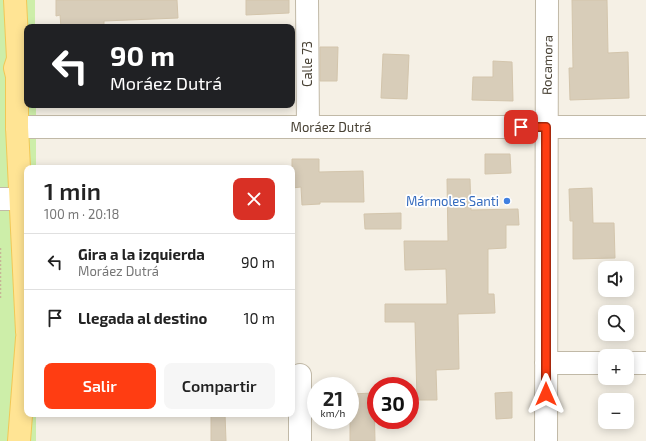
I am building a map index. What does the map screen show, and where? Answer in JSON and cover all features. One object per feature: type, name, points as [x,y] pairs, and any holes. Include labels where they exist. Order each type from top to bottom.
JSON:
[{"type":"main road","points":[[15,0],[18,67],[17,127],[24,253]]},
{"type":"main road","points":[[19,441],[24,377]]},
{"type":"street","name":"Calle 73","points":[[307,0],[308,127]]},
{"type":"street","name":"Rocamora","points":[[546,441],[547,0]]},
{"type":"street","name":"Moráez Dutrá","points":[[17,127],[646,127]]},
{"type":"street","points":[[0,199],[22,200]]},
{"type":"street","points":[[546,363],[598,363]]},
{"type":"street","points":[[634,363],[646,363]]},
{"type":"street","points":[[300,375],[300,441]]},
{"type":"green space","points":[[0,0],[35,0],[35,24],[24,24],[24,108],[36,108],[36,165],[24,165],[24,417],[36,417],[36,441],[0,441]]},
{"type":"building","points":[[56,0],[177,0],[178,18],[104,21],[104,24],[61,24],[60,15],[56,16]]},
{"type":"building","points":[[246,0],[289,0],[289,13],[246,15]]},
{"type":"building","points":[[572,0],[607,0],[608,53],[628,52],[629,98],[570,100],[569,68],[573,68]]},
{"type":"building","points":[[320,47],[338,47],[337,81],[320,81]]},
{"type":"building","points":[[383,54],[409,55],[407,99],[381,98]]},
{"type":"building","points":[[493,61],[512,62],[513,101],[472,100],[473,77],[493,77]]},
{"type":"building","points":[[485,154],[510,154],[511,173],[485,174]]},
{"type":"building","points":[[292,159],[319,159],[319,172],[363,171],[364,202],[320,202],[320,204],[302,205],[301,187],[295,188],[295,165],[292,165]]},
{"type":"building","points":[[447,179],[470,179],[471,210],[518,209],[519,225],[506,225],[506,248],[488,249],[488,294],[494,294],[495,313],[458,314],[459,369],[436,370],[437,400],[419,400],[419,377],[416,377],[415,322],[385,322],[385,304],[447,304],[446,269],[405,270],[404,241],[448,241]]},
{"type":"building","points":[[592,188],[593,223],[614,223],[615,258],[573,259],[573,221],[570,221],[569,189]]},
{"type":"building","points":[[401,213],[401,229],[365,229],[364,214]]},
{"type":"building","points":[[512,392],[512,418],[496,419],[495,393]]},
{"type":"building","points":[[367,393],[367,429],[375,429],[375,441],[350,441],[350,429],[359,429],[359,394]]},
{"type":"building","points":[[211,417],[225,417],[226,441],[211,441]]},
{"type":"place","name":"Mármoles Santi","points":[[507,201]]},
{"type":"route","points":[[521,127],[546,127],[546,394]]}]
